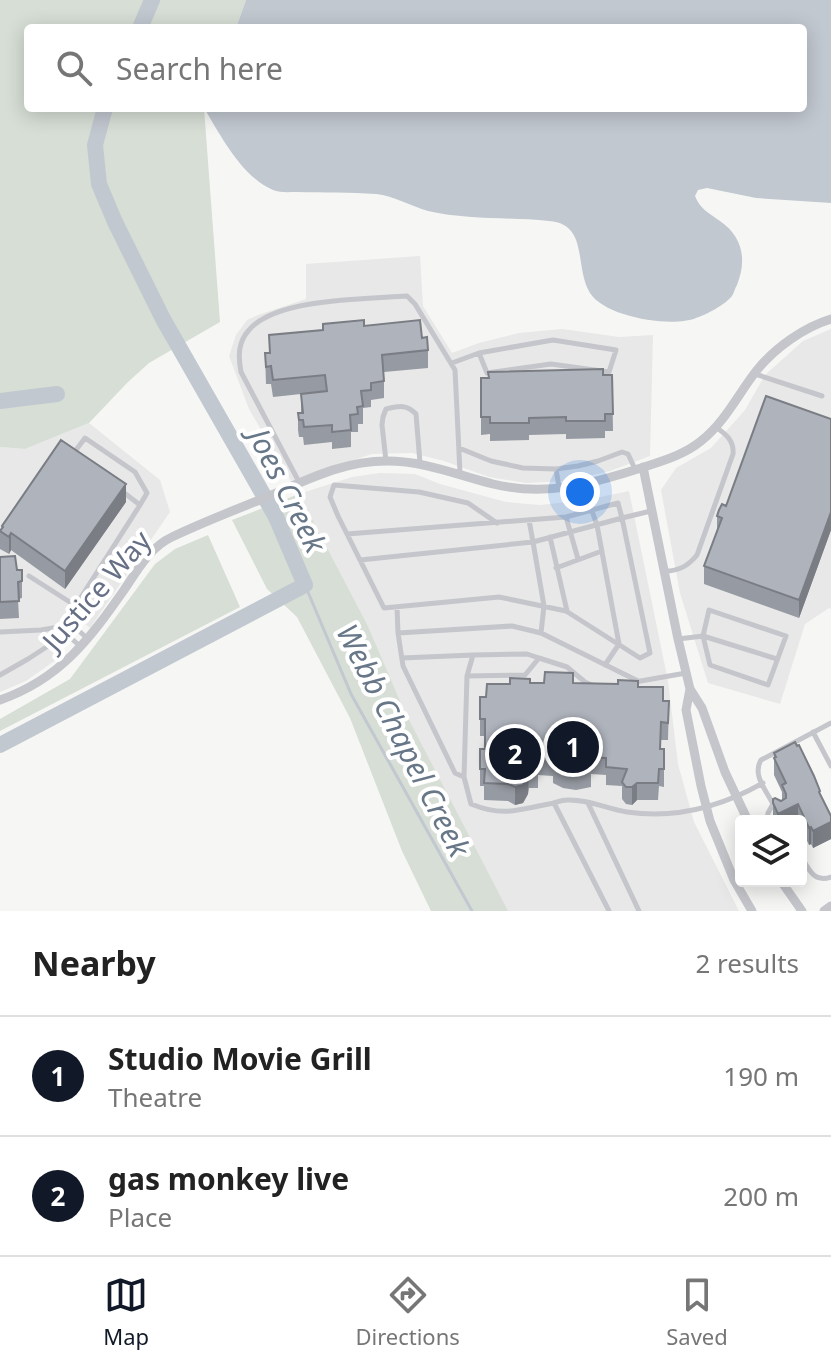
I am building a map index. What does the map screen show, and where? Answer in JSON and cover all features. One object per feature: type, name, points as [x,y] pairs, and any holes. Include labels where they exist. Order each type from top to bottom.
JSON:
[{"type":"street","name":"Justice Way","points":[[0,700],[40,681],[69,659],[85,643],[146,558],[168,538],[341,466],[386,461],[420,463],[491,483],[538,490],[586,485],[674,457],[699,443],[716,427],[754,374],[782,346],[831,319]]},
{"type":"street","points":[[639,468],[652,511],[690,689],[702,708],[725,772],[745,815]]},
{"type":"street","points":[[690,689],[686,710],[710,821],[734,880],[752,911]]},
{"type":"street","points":[[785,887],[802,911]]},
{"type":"street","points":[[824,911],[831,906]]},
{"type":"lane","points":[[299,482],[241,372],[238,358],[240,344],[257,322],[307,304],[407,296],[452,363],[457,377],[460,473]]},
{"type":"lane","points":[[452,363],[479,353],[553,340],[616,350],[609,372],[551,364],[487,373],[479,353]]},
{"type":"lane","points":[[754,374],[822,396]]},
{"type":"lane","points":[[386,461],[383,417],[386,409],[405,406],[416,414],[420,463]]},
{"type":"lane","points":[[664,571],[683,568],[697,555],[733,454],[729,438],[716,427]]},
{"type":"lane","points":[[0,675],[48,646],[66,626],[147,493],[135,472],[85,438],[71,457]]},
{"type":"lane","points":[[459,448],[491,461],[523,468],[556,469],[598,461],[622,452],[628,454],[639,468]]},
{"type":"lane","points":[[556,469],[559,488]]},
{"type":"lane","points":[[347,534],[497,523],[566,517],[618,503],[650,653],[640,658],[568,612],[499,597],[384,608],[347,534],[330,497],[334,485],[419,492],[468,503],[497,523]]},
{"type":"lane","points":[[117,489],[140,505]]},
{"type":"lane","points":[[592,511],[619,644],[605,665]]},
{"type":"lane","points":[[360,560],[533,542],[652,511]]},
{"type":"lane","points":[[566,517],[578,559]]},
{"type":"lane","points":[[529,520],[544,606],[541,633]]},
{"type":"lane","points":[[550,537],[568,612]]},
{"type":"lane","points":[[556,568],[602,551]]},
{"type":"lane","points":[[29,576],[76,606]]},
{"type":"lane","points":[[397,607],[403,666],[455,773],[464,777]]},
{"type":"lane","points":[[709,610],[786,636],[768,685],[710,665],[703,636],[709,610]]},
{"type":"lane","points":[[66,626],[85,643]]},
{"type":"lane","points":[[66,626],[85,643]]},
{"type":"lane","points":[[0,632],[66,626]]},
{"type":"lane","points":[[398,633],[512,626],[541,633],[639,681]]},
{"type":"lane","points":[[678,639],[703,636],[777,659]]},
{"type":"lane","points":[[402,658],[527,654],[567,667],[585,682],[599,688]]},
{"type":"lane","points":[[473,655],[467,676],[464,777],[471,804],[491,812],[509,812],[566,800],[626,812],[664,815],[737,798],[763,783]]},
{"type":"lane","points":[[467,676],[525,675],[539,658]]},
{"type":"lane","points":[[626,683],[686,673]]},
{"type":"lane","points":[[768,815],[776,807],[757,773],[757,765],[831,723]]},
{"type":"lane","points":[[813,732],[831,766]]},
{"type":"lane","points":[[587,802],[639,911]]},
{"type":"lane","points":[[554,803],[609,911]]},
{"type":"lane","points":[[807,867],[811,875],[821,880],[831,877]]},
{"type":"shaded area","points":[[0,0],[246,0],[237,24],[24,24],[24,112],[204,112],[220,322],[149,363],[89,423],[25,449],[0,447]]},
{"type":"shaded area","points":[[246,0],[831,0],[831,203],[756,198],[707,188],[698,190],[695,196],[699,204],[728,227],[741,250],[742,267],[732,296],[710,312],[685,321],[655,321],[624,314],[609,308],[590,293],[575,238],[562,224],[443,214],[376,194],[276,191],[262,184],[242,166],[206,112],[807,112],[807,24],[237,24]]},
{"type":"shaded area","points":[[420,256],[423,306],[452,353],[519,333],[562,329],[619,337],[653,335],[650,456],[610,471],[566,481],[526,483],[489,477],[412,453],[372,454],[291,481],[249,409],[229,356],[236,335],[247,320],[306,299],[306,264]]},
{"type":"shaded area","points":[[831,329],[831,609],[805,624],[780,704],[708,683],[680,593],[661,490],[676,468],[711,448],[745,410],[765,375],[803,341]]},
{"type":"shaded area","points":[[89,423],[160,480],[170,512],[90,628],[83,622],[59,652],[63,655],[26,681],[0,692],[0,447],[25,449]]},
{"type":"shaded area","points":[[380,473],[415,474],[506,502],[540,505],[629,491],[668,681],[678,764],[694,822],[739,911],[507,911],[404,710],[368,626],[299,494],[352,477]]},
{"type":"shaded area","points":[[299,494],[368,626],[404,710],[508,911],[431,911],[402,851],[350,718],[297,617],[267,589],[232,520]]},
{"type":"shaded area","points":[[208,535],[240,607],[0,731],[0,719],[70,679],[155,564],[175,549]]},
{"type":"building","points":[[364,320],[364,326],[420,320],[422,338],[427,337],[428,350],[382,355],[384,381],[371,383],[371,390],[361,391],[363,406],[357,407],[358,414],[350,415],[351,430],[332,432],[332,425],[304,427],[298,413],[303,413],[301,394],[327,391],[325,375],[273,380],[271,366],[266,367],[265,353],[270,353],[269,335],[323,330],[323,324]]},
{"type":"building","points":[[603,369],[603,375],[612,375],[613,414],[605,414],[605,421],[566,421],[566,417],[529,418],[529,423],[490,423],[490,417],[481,417],[481,378],[489,378],[488,372]]},
{"type":"building","points":[[766,396],[831,419],[831,512],[799,600],[704,566],[722,518],[717,516],[719,510],[722,504],[726,506]]},
{"type":"building","points":[[61,440],[126,484],[65,571],[11,533],[9,537],[0,531]]},
{"type":"building","points":[[15,556],[17,570],[22,570],[22,581],[18,582],[19,601],[0,602],[0,557]]},
{"type":"building","points":[[545,672],[573,673],[573,683],[618,684],[618,680],[638,681],[638,687],[663,687],[663,701],[669,701],[668,723],[661,722],[660,749],[664,749],[664,769],[659,769],[658,783],[637,783],[626,787],[622,782],[627,769],[606,767],[606,758],[584,757],[591,770],[576,773],[563,771],[553,766],[558,758],[538,758],[538,770],[529,770],[523,785],[515,787],[484,783],[485,769],[480,769],[480,749],[485,749],[485,719],[480,719],[480,697],[486,697],[487,684],[510,684],[510,678],[544,683]]},
{"type":"building","points":[[795,742],[799,745],[831,822],[813,831],[807,824],[807,815],[803,815],[798,804],[778,814],[773,799],[781,801],[786,798],[782,785],[786,783],[774,753]]},
{"type":"waterway","name":"Joes Creek","points":[[142,24],[152,0]]},
{"type":"waterway","name":"Joes Creek","points":[[0,745],[305,585],[276,517],[163,319],[115,222],[99,184],[95,145],[104,112]]},
{"type":"waterway","points":[[0,401],[57,394]]},
{"type":"waterway","name":"Webb Chapel Creek","points":[[305,585],[351,694],[472,911]]},
{"type":"place","name":"Studio Movie Grill","points":[[573,747]]},
{"type":"place","name":"gas monkey live","points":[[515,754]]}]
